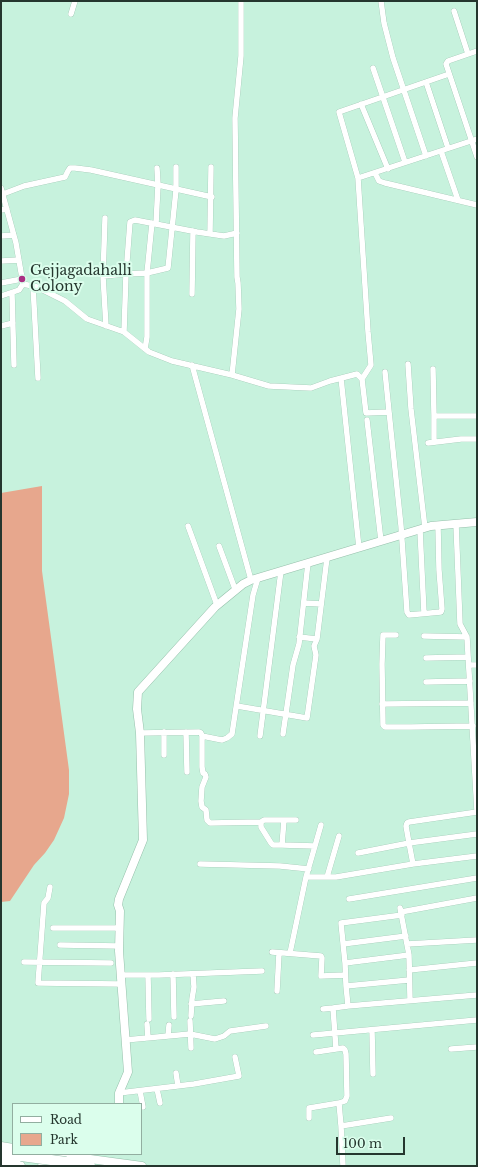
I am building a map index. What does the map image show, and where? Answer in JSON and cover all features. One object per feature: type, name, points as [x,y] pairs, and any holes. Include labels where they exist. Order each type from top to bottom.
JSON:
[{"type":"highway","points":[[1,1153],[12,1155]]},
{"type":"highway","points":[[15,1155],[90,1166]]},
{"type":"highway","points":[[1,1163],[20,1166]]},
{"type":"street","points":[[71,14],[75,1]]},
{"type":"street","points":[[232,375],[239,309],[237,277],[235,116],[241,56],[241,1]]},
{"type":"street","points":[[381,1],[384,23],[393,58],[426,156]]},
{"type":"street","points":[[454,11],[468,54]]},
{"type":"street","points":[[477,53],[468,54],[446,62],[449,74],[474,140],[477,157]]},
{"type":"street","points":[[373,68],[405,162]]},
{"type":"street","points":[[362,379],[371,365],[358,178],[339,112],[449,74]]},
{"type":"street","points":[[426,82],[448,148]]},
{"type":"street","points":[[360,104],[388,169]]},
{"type":"street","points":[[358,178],[474,140]]},
{"type":"street","points":[[440,151],[458,200]]},
{"type":"street","points":[[103,276],[147,273],[168,268],[176,190],[176,167]]},
{"type":"street","points":[[210,234],[212,197],[211,167]]},
{"type":"street","points":[[1,296],[19,290],[23,282],[14,236],[4,209],[2,191],[65,177],[70,168],[92,170],[212,197]]},
{"type":"street","points":[[145,349],[147,337],[147,273],[158,185],[157,168]]},
{"type":"street","points":[[375,173],[379,181],[385,183],[477,205]]},
{"type":"street","points":[[105,218],[103,276],[106,326]]},
{"type":"street","points":[[124,332],[130,222],[135,220],[224,236],[237,233]]},
{"type":"street","points":[[192,294],[193,231]]},
{"type":"street","points":[[1,236],[14,236]]},
{"type":"street","points":[[1,261],[19,260]]},
{"type":"street","points":[[1,283],[23,282],[33,286],[65,301],[87,319],[124,332],[149,352],[172,360],[269,386],[311,388],[357,374],[362,379],[366,413],[389,412]]},
{"type":"street","points":[[33,286],[38,378]]},
{"type":"street","points":[[12,293],[14,365]]},
{"type":"street","points":[[1,326],[13,323]]},
{"type":"street","points":[[408,364],[422,529],[424,613]]},
{"type":"street","points":[[140,732],[199,732],[202,736],[222,740],[232,734],[254,595],[255,579],[192,365]]},
{"type":"street","points":[[433,370],[434,439]]},
{"type":"street","points":[[385,372],[402,535],[408,615],[441,612],[438,526]]},
{"type":"street","points":[[341,378],[359,548]]},
{"type":"street","points":[[434,416],[477,416]]},
{"type":"street","points":[[367,420],[381,542]]},
{"type":"street","points":[[428,443],[461,439],[477,439]]},
{"type":"street","points":[[120,1103],[119,1093],[128,1072],[118,946],[120,911],[118,905],[119,899],[144,840],[140,732],[137,709],[138,692],[217,605],[243,584],[281,571],[422,529],[477,522]]},
{"type":"street","points":[[413,864],[406,826],[407,823],[477,811],[476,764],[467,637],[460,624],[456,524]]},
{"type":"street","points":[[188,526],[217,605]]},
{"type":"street","points":[[219,546],[236,589]]},
{"type":"street","points":[[237,706],[308,718],[316,655],[314,646],[317,638],[327,558]]},
{"type":"street","points":[[283,734],[293,665],[299,644],[308,563]]},
{"type":"street","points":[[260,736],[281,571]]},
{"type":"street","points":[[304,603],[321,604]]},
{"type":"street","points":[[396,635],[383,635],[383,725],[385,727],[473,726]]},
{"type":"street","points":[[424,636],[467,637]]},
{"type":"street","points":[[299,637],[317,638]]},
{"type":"street","points":[[426,658],[468,657]]},
{"type":"street","points":[[469,665],[477,665]]},
{"type":"street","points":[[426,682],[470,680]]},
{"type":"street","points":[[382,704],[471,703]]},
{"type":"street","points":[[164,732],[164,755]]},
{"type":"street","points":[[186,732],[187,772]]},
{"type":"street","points":[[202,736],[202,766],[203,773],[206,777],[202,787],[201,801],[202,807],[206,810],[207,820],[210,823],[296,820]]},
{"type":"street","points":[[282,845],[284,820]]},
{"type":"street","points":[[261,822],[261,827],[273,844],[315,846]]},
{"type":"street","points":[[290,953],[306,877],[321,825]]},
{"type":"street","points":[[358,853],[409,843],[477,834]]},
{"type":"street","points":[[327,877],[339,836]]},
{"type":"street","points":[[306,877],[336,877],[413,864],[477,856]]},
{"type":"street","points":[[200,864],[309,869]]},
{"type":"street","points":[[349,899],[477,878]]},
{"type":"street","points":[[50,887],[48,898],[44,903],[38,983],[121,984]]},
{"type":"street","points":[[348,1006],[341,923],[477,898]]},
{"type":"street","points":[[401,912],[409,956],[410,1000]]},
{"type":"street","points":[[53,928],[119,928]]},
{"type":"street","points":[[343,944],[406,936]]},
{"type":"street","points":[[407,944],[477,940]]},
{"type":"street","points":[[60,945],[118,946]]},
{"type":"street","points":[[272,952],[321,956],[321,976],[345,974]]},
{"type":"street","points":[[277,991],[279,952]]},
{"type":"street","points":[[344,963],[409,956]]},
{"type":"street","points":[[24,962],[111,963]]},
{"type":"street","points":[[409,970],[477,963]]},
{"type":"street","points":[[120,975],[262,971]]},
{"type":"street","points":[[173,974],[174,1017]]},
{"type":"street","points":[[190,1048],[194,988],[193,974]]},
{"type":"street","points":[[148,975],[148,1038]]},
{"type":"street","points":[[346,986],[409,980]]},
{"type":"street","points":[[323,1009],[477,995]]},
{"type":"street","points":[[192,1004],[224,1002]]},
{"type":"street","points":[[333,1008],[336,1049]]},
{"type":"street","points":[[313,1035],[477,1020]]},
{"type":"street","points":[[168,1025],[168,1036]]},
{"type":"street","points":[[126,1040],[190,1034],[215,1039],[224,1036],[230,1031],[266,1026]]},
{"type":"street","points":[[372,1030],[373,1074]]},
{"type":"street","points":[[451,1049],[477,1047]]},
{"type":"street","points":[[310,1118],[309,1108],[339,1103],[345,1101],[347,1096],[346,1054],[343,1048],[316,1052]]},
{"type":"street","points":[[119,1093],[157,1089],[239,1076],[235,1057]]},
{"type":"street","points":[[176,1073],[178,1086]]},
{"type":"street","points":[[157,1089],[160,1102]]},
{"type":"street","points":[[140,1091],[143,1107]]},
{"type":"street","points":[[339,1103],[343,1166]]},
{"type":"street","points":[[341,1126],[391,1118]]},
{"type":"street","points":[[1,1146],[12,1148]]},
{"type":"street","points":[[42,1166],[45,1155]]},
{"type":"street","points":[[59,1155],[119,1165],[142,1166]]},
{"type":"street","points":[[118,1155],[119,1165]]},
{"type":"green space","points":[[42,486],[42,571],[69,770],[69,794],[64,818],[54,840],[34,865],[10,901],[1,902],[1,493]]},
{"type":"place","name":"Gejjagadahalli Colony","points":[[22,279]]}]
